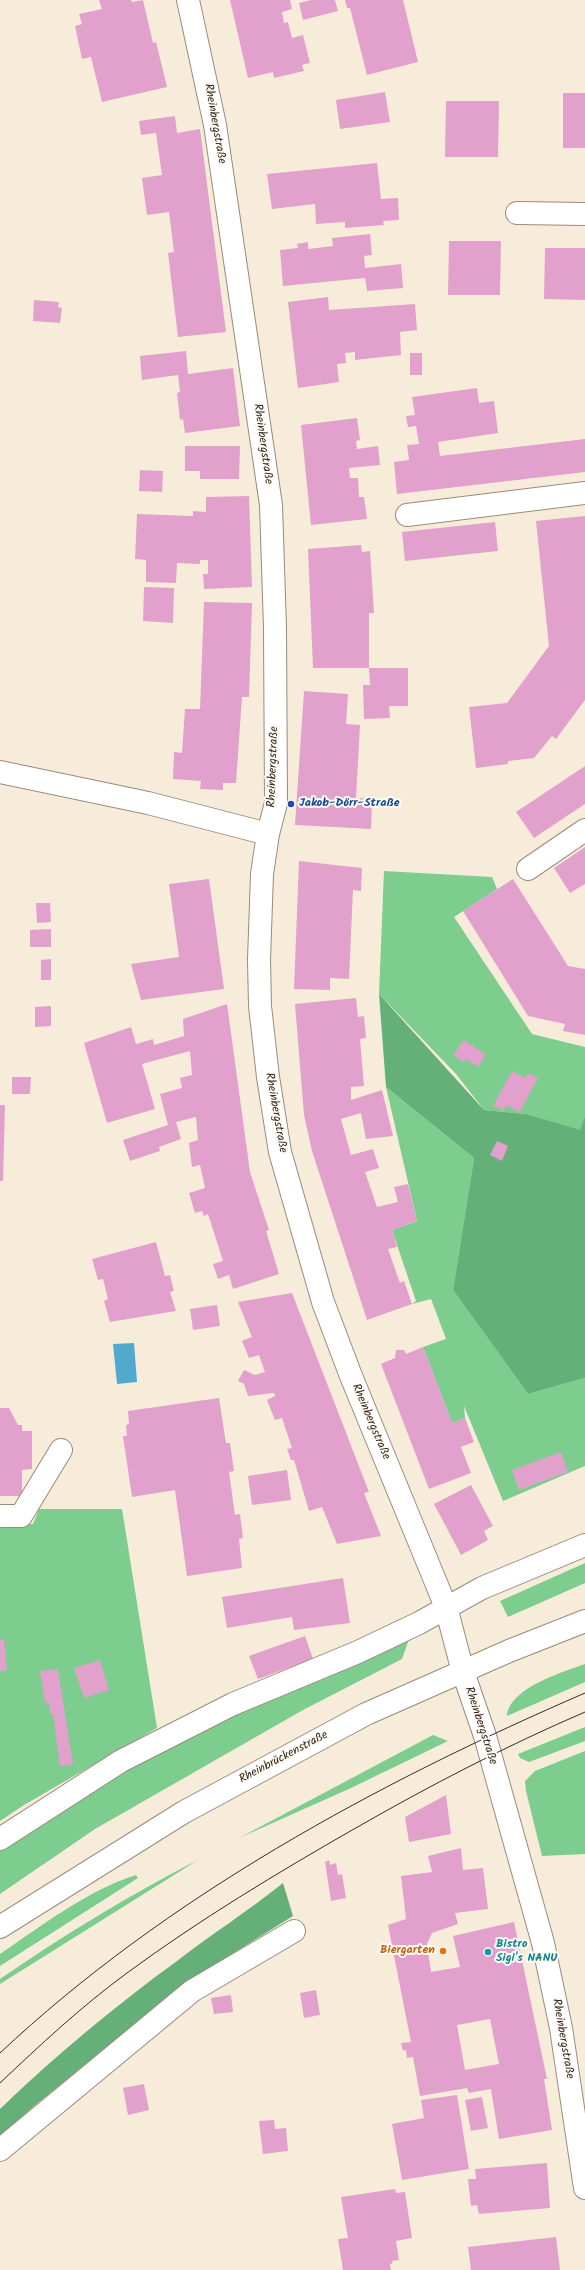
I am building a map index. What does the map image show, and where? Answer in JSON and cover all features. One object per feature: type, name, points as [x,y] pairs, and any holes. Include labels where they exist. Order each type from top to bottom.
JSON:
[{"type":"street","name":"Rheinbergstraße","points":[[188,0],[215,125],[270,505],[275,628],[276,803],[268,834],[262,874],[259,960],[260,1006],[268,1077],[280,1152],[323,1302],[351,1376],[446,1607],[463,1672],[485,1736],[543,1943],[561,2028],[585,2188]]},
{"type":"street","points":[[517,214],[585,214]]},
{"type":"street","points":[[406,515],[585,493]]},
{"type":"street","points":[[0,772],[141,801],[268,834]]},
{"type":"street","points":[[528,869],[585,830]]},
{"type":"street","points":[[0,1516],[21,1516],[61,1450]]},
{"type":"street","points":[[0,1839],[121,1761],[233,1704],[358,1652],[419,1623],[446,1607],[492,1584],[585,1545]]},
{"type":"street","name":"Rheinbrückenstraße","points":[[0,1927],[184,1812],[366,1714],[585,1621]]},
{"type":"street","points":[[0,2150],[192,1991],[294,1931]]},
{"type":"green space","points":[[384,871],[492,877],[497,889],[454,917],[532,1034],[585,1047],[585,1116],[580,1131],[526,1114],[484,1110],[456,1074],[379,994]]},
{"type":"green space","points":[[379,994],[484,1110],[526,1114],[580,1130],[585,1116],[585,1378],[528,1394],[453,1290],[474,1158],[386,1087]]},
{"type":"green space","points":[[386,1087],[474,1158],[453,1290],[528,1394],[585,1378],[585,1466],[503,1501],[464,1406],[465,1418],[452,1423],[423,1347],[446,1339],[431,1299],[412,1304],[416,1301],[392,1230],[417,1221]]},
{"type":"green space","points":[[39,1509],[122,1509],[157,1728],[24,1805],[0,1821],[0,1525],[33,1524]]},
{"type":"green space","points":[[585,1563],[585,1583],[508,1617],[500,1601]]},
{"type":"green space","points":[[409,1639],[402,1659],[303,1710],[95,1829],[0,1894],[0,1849],[164,1747]]},
{"type":"green space","points":[[585,1664],[585,1682],[507,1716],[510,1706],[517,1697],[527,1689],[538,1682]]},
{"type":"green space","points":[[585,1727],[585,1741],[529,1762],[520,1758],[518,1754]]},
{"type":"green space","points":[[433,1735],[448,1741],[351,1788],[239,1838]]},
{"type":"green space","points":[[585,1751],[585,1854],[542,1856],[526,1791],[525,1781],[535,1771]]},
{"type":"green space","points":[[198,1860],[0,1984],[0,1979],[73,1931],[122,1901]]},
{"type":"green space","points":[[136,1875],[138,1878],[0,1966],[0,1954],[49,1920],[82,1899]]},
{"type":"green space","points":[[283,1883],[293,1916],[190,1980],[34,2106],[0,2136],[0,2109],[42,2070],[131,1996]]},
{"type":"water","points":[[134,1343],[137,1382],[117,1384],[113,1344]]},
{"type":"building","points":[[99,0],[131,0],[132,2],[143,0],[153,43],[156,42],[167,87],[102,102],[91,57],[82,59],[75,26],[82,24],[79,14],[102,9]]},
{"type":"building","points":[[230,0],[290,0],[292,9],[282,12],[284,23],[288,22],[292,38],[303,35],[310,63],[302,65],[304,71],[274,78],[273,72],[248,78]]},
{"type":"building","points":[[311,0],[335,0],[338,11],[303,20],[299,3]]},
{"type":"building","points":[[345,0],[403,0],[418,62],[367,75],[350,8],[347,8]]},
{"type":"building","points":[[385,92],[390,122],[340,129],[336,100]]},
{"type":"building","points":[[563,93],[585,93],[585,148],[563,148]]},
{"type":"building","points":[[446,101],[499,101],[498,157],[445,157]]},
{"type":"building","points":[[175,116],[177,133],[200,129],[226,332],[178,337],[168,253],[174,252],[169,212],[147,215],[142,178],[162,175],[156,133],[141,135],[139,121]]},
{"type":"building","points":[[377,163],[381,199],[398,198],[399,220],[383,221],[384,225],[345,228],[345,222],[316,224],[315,204],[272,209],[267,174]]},
{"type":"building","points":[[370,234],[372,255],[364,256],[365,268],[401,264],[403,288],[367,291],[365,278],[283,286],[280,250],[298,248],[297,244],[308,242],[308,249],[333,246],[332,238]]},
{"type":"building","points":[[449,241],[501,241],[500,295],[448,295]]},
{"type":"building","points":[[545,248],[585,248],[585,300],[544,299]]},
{"type":"building","points":[[328,297],[329,310],[415,304],[417,330],[400,332],[401,355],[355,360],[355,352],[345,353],[346,363],[337,364],[339,382],[298,388],[288,302]]},
{"type":"building","points":[[34,300],[59,302],[58,307],[62,308],[60,323],[33,321]]},
{"type":"building","points":[[186,351],[188,374],[233,368],[240,426],[185,433],[183,419],[180,420],[177,393],[180,392],[178,375],[142,380],[140,356]]},
{"type":"building","points":[[410,353],[422,353],[422,375],[410,375]]},
{"type":"building","points":[[477,388],[479,403],[494,401],[498,433],[438,442],[440,456],[585,439],[585,472],[397,494],[394,462],[409,460],[407,445],[419,444],[416,426],[408,427],[406,416],[415,415],[412,397]]},
{"type":"building","points":[[357,418],[360,440],[356,441],[357,449],[378,446],[380,465],[349,468],[350,478],[358,478],[359,497],[364,497],[367,519],[311,525],[301,425]]},
{"type":"building","points":[[185,446],[240,446],[239,479],[200,479],[200,471],[185,471]]},
{"type":"building","points":[[140,470],[163,471],[162,492],[139,491]]},
{"type":"building","points":[[249,496],[252,587],[204,589],[203,574],[208,574],[208,560],[200,560],[200,564],[177,563],[176,583],[146,582],[146,560],[135,559],[137,514],[193,516],[193,511],[206,512],[206,497]]},
{"type":"building","points":[[585,516],[585,700],[556,739],[552,736],[534,758],[508,761],[508,764],[476,768],[469,707],[507,703],[549,646],[536,521]]},
{"type":"building","points":[[495,522],[498,551],[405,561],[402,532]]},
{"type":"building","points":[[361,545],[362,552],[370,551],[374,613],[369,613],[369,668],[313,668],[308,549]]},
{"type":"building","points":[[144,587],[174,588],[173,623],[143,621]]},
{"type":"building","points":[[204,602],[252,603],[249,697],[242,697],[236,783],[223,783],[223,790],[200,789],[201,781],[173,779],[174,752],[182,753],[185,709],[200,709]]},
{"type":"building","points":[[369,668],[408,668],[408,706],[389,706],[390,718],[364,719],[363,685],[370,685]]},
{"type":"building","points":[[304,691],[348,694],[346,724],[360,725],[356,798],[372,799],[371,829],[295,825]]},
{"type":"building","points":[[585,766],[585,804],[534,838],[516,812]]},
{"type":"building","points":[[585,847],[585,884],[570,893],[554,868]]},
{"type":"building","points":[[299,861],[362,868],[361,891],[353,890],[349,979],[330,978],[330,990],[294,989]]},
{"type":"building","points":[[209,879],[224,989],[141,1000],[131,964],[179,957],[169,884]]},
{"type":"building","points":[[513,879],[568,966],[585,969],[585,1035],[563,1031],[565,1024],[528,1016],[463,911]]},
{"type":"building","points":[[36,903],[50,903],[51,922],[37,923]]},
{"type":"building","points":[[51,929],[51,947],[30,947],[30,930]]},
{"type":"building","points":[[51,959],[51,980],[41,980],[41,960]]},
{"type":"building","points":[[356,998],[358,1017],[364,1016],[366,1038],[360,1039],[364,1086],[351,1087],[351,1100],[382,1090],[393,1136],[366,1139],[361,1113],[341,1119],[351,1155],[373,1149],[379,1168],[365,1172],[377,1207],[398,1202],[394,1187],[408,1184],[417,1221],[392,1230],[397,1247],[388,1249],[400,1283],[404,1281],[412,1304],[367,1320],[312,1151],[304,1115],[295,1004]]},
{"type":"building","points":[[227,1004],[250,1172],[269,1230],[266,1231],[279,1274],[233,1289],[229,1275],[218,1279],[213,1264],[223,1261],[208,1214],[204,1216],[202,1211],[195,1213],[189,1193],[205,1188],[200,1165],[192,1167],[189,1143],[198,1140],[196,1117],[176,1122],[181,1139],[159,1147],[160,1151],[130,1161],[123,1140],[168,1125],[160,1094],[182,1088],[180,1078],[192,1075],[190,1051],[142,1064],[155,1109],[107,1123],[84,1043],[131,1027],[136,1044],[153,1039],[154,1045],[184,1036],[183,1019]]},
{"type":"building","points":[[51,1006],[51,1026],[35,1027],[35,1007]]},
{"type":"building","points":[[464,1040],[486,1055],[478,1067],[466,1059],[464,1062],[453,1055]]},
{"type":"building","points":[[512,1071],[525,1078],[528,1073],[538,1078],[520,1112],[507,1105],[504,1110],[493,1106]]},
{"type":"building","points":[[12,1077],[31,1077],[30,1094],[12,1094]]},
{"type":"building","points":[[0,1105],[5,1105],[3,1181],[0,1181]]},
{"type":"building","points":[[497,1141],[508,1146],[502,1161],[490,1155]]},
{"type":"building","points":[[156,1242],[165,1276],[170,1275],[174,1291],[170,1292],[176,1311],[110,1322],[104,1301],[108,1299],[103,1279],[98,1280],[92,1259]]},
{"type":"building","points":[[292,1293],[369,1492],[364,1493],[381,1536],[337,1544],[322,1507],[309,1511],[294,1460],[291,1460],[287,1449],[292,1448],[282,1418],[275,1420],[267,1400],[275,1396],[274,1393],[248,1396],[244,1384],[238,1381],[244,1370],[255,1375],[265,1372],[259,1355],[249,1358],[242,1341],[252,1337],[238,1302]]},
{"type":"building","points":[[217,1305],[220,1326],[193,1330],[190,1309]]},
{"type":"building","points":[[423,1347],[452,1423],[465,1418],[474,1442],[461,1447],[471,1473],[429,1489],[381,1364],[395,1358],[396,1350],[404,1350],[406,1354]]},
{"type":"building","points":[[219,1398],[226,1443],[230,1443],[234,1471],[229,1472],[235,1515],[240,1514],[243,1538],[239,1539],[242,1568],[187,1576],[175,1490],[132,1497],[123,1436],[127,1436],[126,1425],[129,1424],[128,1411]]},
{"type":"building","points":[[0,1408],[9,1408],[18,1425],[22,1425],[22,1431],[32,1431],[32,1469],[22,1470],[22,1496],[0,1496]]},
{"type":"building","points":[[561,1452],[568,1472],[519,1490],[512,1470]]},
{"type":"building","points":[[287,1470],[291,1500],[252,1505],[248,1476]]},
{"type":"building","points":[[471,1485],[493,1526],[484,1531],[488,1540],[461,1555],[434,1504]]},
{"type":"building","points":[[343,1578],[350,1623],[294,1630],[292,1617],[227,1628],[222,1597]]},
{"type":"building","points":[[305,1636],[313,1659],[258,1679],[249,1656]]},
{"type":"building","points":[[0,1640],[4,1640],[7,1670],[0,1671]]},
{"type":"building","points":[[100,1660],[109,1690],[84,1698],[74,1668]]},
{"type":"building","points":[[58,1669],[73,1765],[60,1766],[53,1714],[50,1714],[49,1703],[45,1703],[40,1671]]},
{"type":"building","points":[[446,1795],[451,1834],[409,1842],[405,1817]]},
{"type":"building","points":[[461,1848],[463,1870],[483,1868],[488,1909],[455,1913],[458,1924],[432,1933],[427,1944],[431,1972],[460,1967],[453,1936],[514,1922],[547,2079],[544,2079],[552,2130],[499,2139],[491,2089],[469,2093],[467,2088],[420,2096],[413,2057],[407,2058],[406,2050],[403,2051],[401,2043],[411,2042],[388,1925],[406,1919],[401,1876],[432,1872],[428,1856]],"holes":[[[490,2019],[499,2064],[465,2070],[457,2025]]]},
{"type":"building","points":[[329,1860],[330,1865],[336,1863],[338,1875],[342,1874],[346,1898],[331,1901],[325,1862]]},
{"type":"building","points":[[316,1990],[320,2015],[304,2018],[300,1993]]},
{"type":"building","points":[[231,1995],[233,2012],[214,2014],[211,1998]]},
{"type":"building","points":[[144,2084],[149,2110],[128,2115],[123,2088]]},
{"type":"building","points":[[457,2095],[469,2169],[402,2180],[392,2124],[424,2118],[421,2100]]},
{"type":"building","points":[[482,2097],[488,2128],[471,2131],[465,2100]]},
{"type":"building","points":[[274,2120],[275,2129],[286,2128],[288,2151],[263,2154],[259,2121]]},
{"type":"building","points":[[547,2163],[550,2208],[479,2214],[477,2205],[471,2206],[468,2179],[476,2179],[475,2169]]},
{"type":"building","points":[[395,2189],[396,2193],[405,2192],[412,2238],[396,2241],[399,2260],[392,2261],[393,2263],[390,2264],[391,2270],[343,2270],[338,2239],[348,2238],[341,2197]]},
{"type":"building","points":[[556,2237],[560,2270],[471,2270],[468,2247]]},
{"type":"tram line","points":[[0,2053],[64,1996],[132,1944],[203,1894],[277,1848],[352,1805],[429,1765],[585,1693]]},
{"type":"tram line","points":[[0,2083],[62,2026],[127,1973],[182,1934],[267,1880],[411,1797],[468,1767],[585,1712]]},
{"type":"place","name":"Jakob-Dörr-Straße","points":[[291,804]]},
{"type":"place","name":"Biergarten","points":[[443,1951]]},
{"type":"place","name":"Bistro Sigi's NANU","points":[[488,1952]]}]
